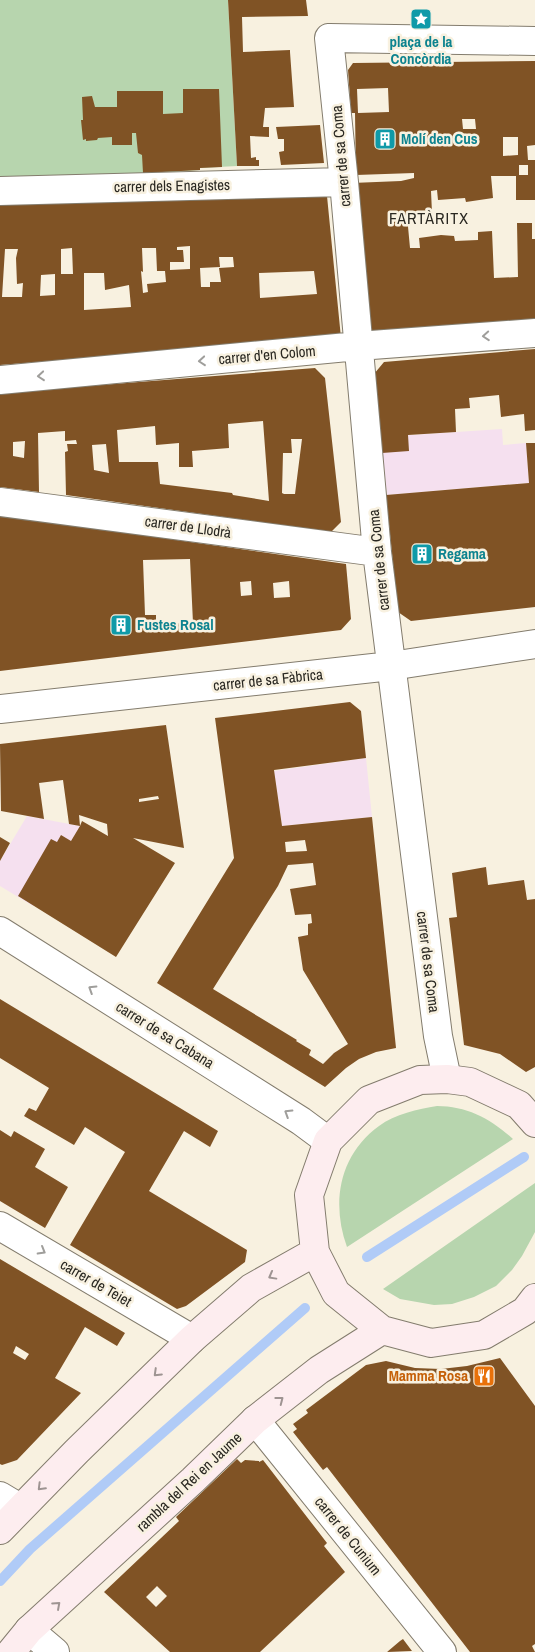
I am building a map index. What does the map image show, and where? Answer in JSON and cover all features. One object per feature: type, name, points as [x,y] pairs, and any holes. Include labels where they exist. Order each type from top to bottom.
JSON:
[{"type":"main road","points":[[530,1108],[470,1082],[447,1079],[420,1080],[369,1100],[328,1141],[309,1195],[315,1252],[336,1293],[382,1330],[431,1342],[484,1335],[532,1311]]},
{"type":"main road","points":[[0,1530],[10,1502],[192,1339],[250,1288],[315,1252]]},
{"type":"main road","name":"rambla del Rei en Jaume","points":[[11,1652],[29,1630],[193,1480],[255,1420],[319,1370],[382,1330]]},
{"type":"street","name":"carrer de sa Coma","points":[[447,1079],[438,1036],[377,552],[330,38],[535,41]]},
{"type":"street","name":"carrer dels Enagistes","points":[[0,191],[344,182]]},
{"type":"street","name":"carrer d'en Colom","points":[[0,380],[358,346],[535,333]]},
{"type":"street","name":"carrer de Llodrà","points":[[0,502],[377,552]]},
{"type":"street","name":"carrer de sa Fàbrica","points":[[0,709],[391,666],[535,644]]},
{"type":"street","name":"carrer de sa Cabana","points":[[0,931],[301,1121],[328,1141]]},
{"type":"street","name":"carrer de Teiet","points":[[0,1226],[192,1339]]},
{"type":"street","name":"carrer de Cunium","points":[[255,1420],[442,1652]]},
{"type":"street","points":[[29,1630],[55,1652]]},
{"type":"shaded area","points":[[502,429],[503,445],[526,443],[529,483],[387,495],[381,437]]},
{"type":"shaded area","points":[[366,758],[372,817],[282,826],[274,771]]},
{"type":"shaded area","points":[[27,816],[80,826],[33,906],[0,886],[0,861]]},
{"type":"green space","points":[[0,0],[228,0],[237,166],[173,172],[0,177]]},
{"type":"green space","points":[[437,1106],[458,1108],[478,1115],[496,1125],[513,1139],[347,1247],[342,1230],[340,1197],[347,1165],[355,1151],[365,1138],[392,1118]]},
{"type":"green space","points":[[535,1183],[535,1232],[512,1270],[496,1286],[474,1297],[452,1304],[434,1305],[400,1299],[383,1289]]},
{"type":"building","points":[[228,0],[306,0],[308,16],[242,17],[243,52],[290,50],[294,107],[265,108],[263,127],[269,127],[269,137],[250,136],[251,158],[256,157],[256,160],[259,160],[259,166],[237,166]]},
{"type":"building","points":[[535,61],[535,145],[527,146],[528,160],[535,160],[535,200],[516,200],[516,176],[491,176],[493,198],[466,202],[465,198],[438,200],[437,190],[431,191],[432,213],[407,216],[410,248],[420,248],[419,238],[441,235],[454,236],[455,241],[478,240],[478,232],[492,231],[494,278],[518,277],[517,223],[532,223],[532,239],[535,239],[535,321],[368,334],[352,183],[401,181],[414,178],[414,173],[356,175],[355,113],[351,113],[348,70],[353,63]],"holes":[[[388,88],[389,112],[358,113],[357,89]],[[462,119],[475,119],[476,129],[463,129]],[[503,137],[518,137],[518,155],[503,156]],[[519,165],[528,165],[528,175],[519,175]]]},
{"type":"building","points":[[183,89],[219,89],[222,167],[143,173],[142,155],[138,153],[136,133],[132,133],[132,145],[112,145],[112,137],[83,140],[81,120],[83,120],[82,97],[92,96],[95,107],[117,107],[117,91],[163,91],[163,114],[183,113]]},
{"type":"building","points":[[320,125],[324,163],[281,165],[279,152],[284,151],[284,139],[278,139],[276,127]]},
{"type":"building","points":[[327,196],[341,338],[0,365],[0,205]],"holes":[[[190,246],[190,269],[170,270],[170,262],[184,262],[183,250],[177,250],[177,247]],[[72,248],[73,274],[61,274],[61,249]],[[142,248],[156,248],[157,271],[165,271],[166,282],[147,284],[148,292],[143,293],[141,271],[143,272]],[[5,249],[18,249],[16,258],[17,284],[23,283],[22,297],[2,297]],[[219,257],[233,257],[234,267],[219,268],[221,282],[210,282],[210,287],[201,287],[200,268],[220,267]],[[314,271],[317,294],[260,298],[259,273]],[[84,273],[104,273],[105,290],[129,285],[131,307],[84,310]],[[55,274],[55,295],[40,296],[41,275]]]},
{"type":"building","points":[[535,349],[535,430],[525,431],[524,414],[501,417],[499,395],[469,398],[470,408],[455,409],[456,432],[408,435],[409,451],[382,453],[374,374],[384,362]]},
{"type":"building","points":[[315,368],[325,378],[341,522],[331,532],[66,495],[65,452],[68,451],[67,444],[77,444],[76,440],[65,441],[65,431],[38,433],[39,492],[0,487],[0,393]],"holes":[[[263,421],[269,501],[233,495],[232,493],[160,484],[158,462],[119,462],[117,430],[155,426],[156,445],[179,443],[179,467],[193,467],[192,451],[229,448],[228,424]],[[291,439],[302,439],[295,494],[284,494],[282,493],[283,453],[292,453]],[[25,441],[24,458],[13,456],[13,442]],[[106,444],[109,473],[94,470],[92,445]]]},
{"type":"building","points":[[526,443],[535,443],[535,607],[411,621],[398,612],[386,495],[529,483]]},
{"type":"building","points":[[0,515],[346,564],[351,619],[341,630],[0,671]],"holes":[[[190,559],[193,623],[156,624],[156,615],[145,615],[143,560]],[[251,581],[252,595],[241,596],[240,582]],[[289,581],[290,597],[274,598],[273,583]]]},
{"type":"building","points":[[350,702],[361,711],[366,758],[274,770],[282,826],[372,817],[396,1048],[376,1052],[359,1059],[325,1087],[157,983],[234,858],[215,718]],"holes":[[[305,840],[307,851],[286,852],[285,842]],[[313,863],[316,885],[290,889],[295,915],[311,914],[312,923],[308,924],[308,935],[298,937],[303,970],[348,1044],[334,1053],[323,1064],[309,1055],[311,1050],[297,1040],[213,989],[278,886],[288,865]]]},
{"type":"building","points":[[166,725],[184,848],[133,838],[175,863],[116,957],[18,896],[51,839],[57,842],[61,835],[71,841],[80,826],[69,824],[63,780],[39,783],[44,819],[1,811],[0,744]],"holes":[[[158,796],[159,799],[139,802],[139,799]],[[79,815],[107,824],[108,836],[82,821],[80,826]]]},
{"type":"building","points":[[0,837],[10,843],[0,861]]},
{"type":"building","points":[[486,867],[488,885],[524,880],[527,900],[535,899],[535,1067],[526,1072],[500,1054],[464,1045],[449,918],[457,917],[452,873]]},
{"type":"building","points":[[0,999],[218,1131],[210,1147],[184,1131],[149,1191],[247,1250],[245,1262],[186,1306],[177,1309],[70,1245],[125,1152],[85,1127],[74,1145],[24,1116],[29,1108],[36,1111],[49,1088],[0,1058]]},
{"type":"building","points":[[0,1130],[11,1137],[14,1131],[45,1149],[35,1167],[68,1187],[45,1228],[0,1201]]},
{"type":"building","points":[[0,1259],[125,1333],[117,1346],[85,1327],[55,1378],[81,1393],[17,1460],[0,1464]],"holes":[[[16,1346],[29,1354],[25,1360],[13,1353]]]},
{"type":"building","points":[[500,1358],[535,1406],[535,1644],[532,1646],[535,1652],[470,1652],[327,1467],[323,1470],[293,1432],[297,1429],[293,1424],[308,1413],[306,1410],[366,1365],[386,1361],[415,1368],[441,1369],[467,1366]]},
{"type":"building","points":[[237,1459],[241,1463],[245,1460],[259,1462],[263,1460],[327,1543],[324,1546],[345,1572],[260,1652],[170,1652],[104,1592],[179,1521],[176,1517]],"holes":[[[157,1586],[167,1596],[156,1607],[146,1597]]]},
{"type":"building","points":[[403,1639],[412,1651],[387,1652],[400,1641]]},
{"type":"waterway","points":[[367,1257],[524,1157]]},
{"type":"waterway","points":[[0,1581],[30,1549],[305,1308]]},
{"type":"place","name":"plaça de la Concòrdia","points":[[421,19]]},
{"type":"place","name":"Molí den Cus","points":[[385,139]]},
{"type":"place","name":"Regama","points":[[422,554]]},
{"type":"place","name":"Fustes Rosal","points":[[121,625]]},
{"type":"place","name":"Mamma Rosa","points":[[484,1376]]},
{"type":"district","name":"FARTÀRITX","points":[[429,218]]}]
